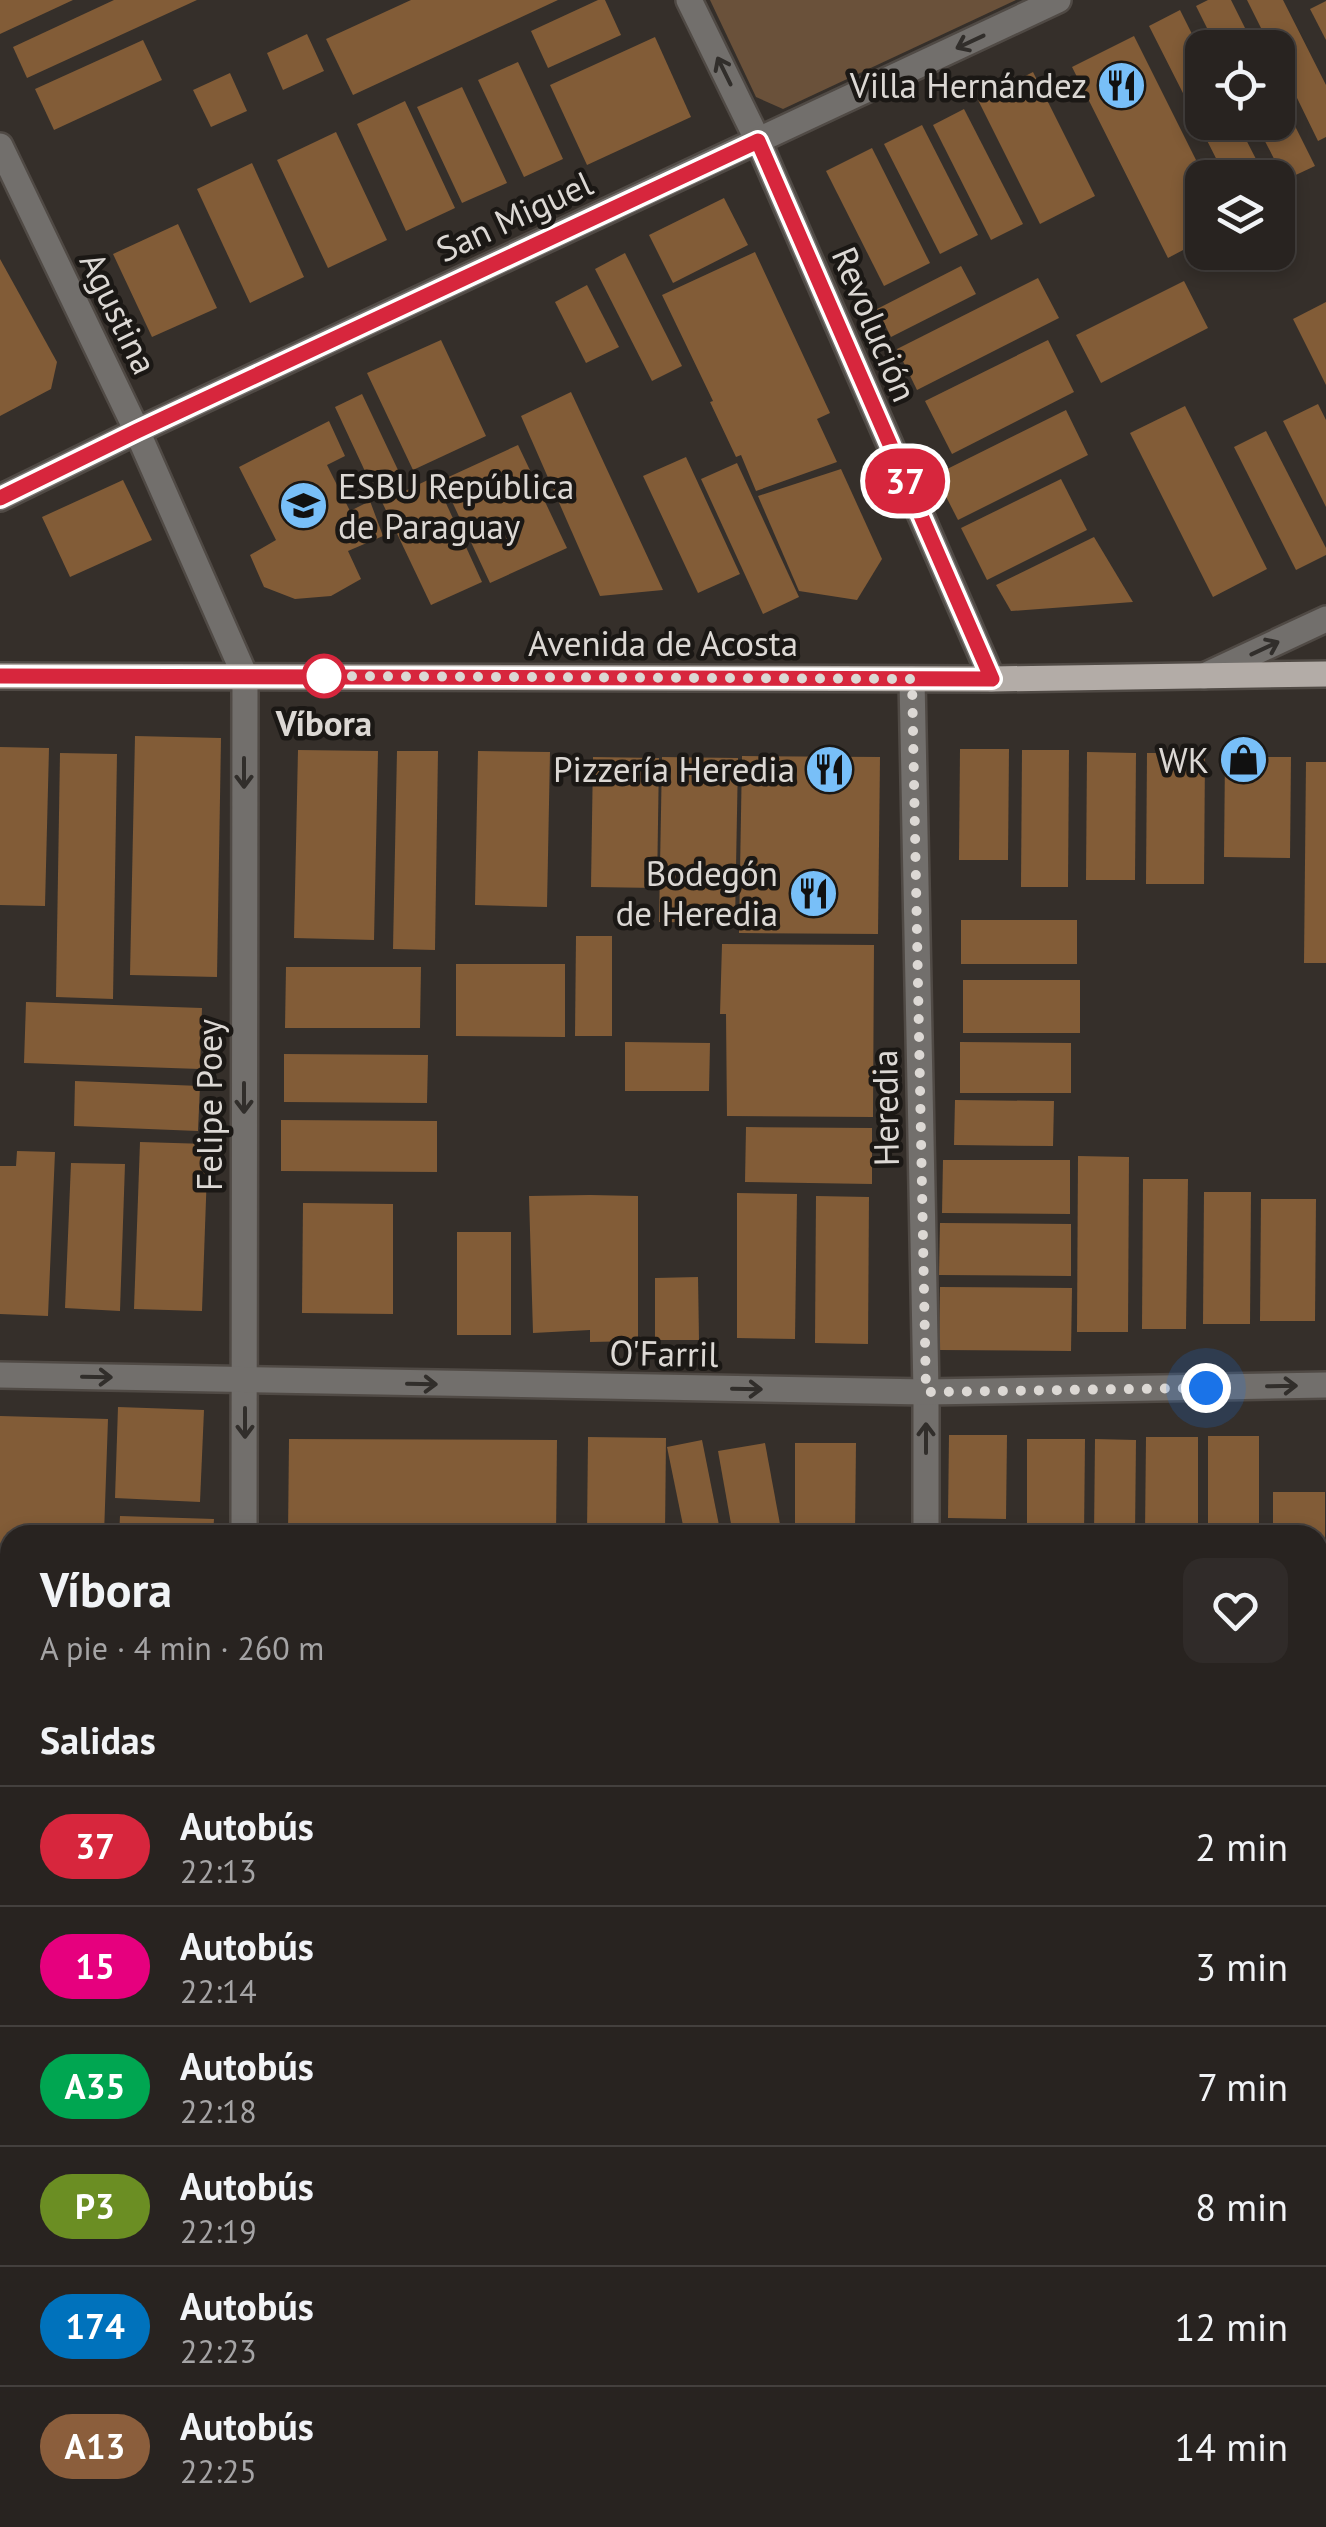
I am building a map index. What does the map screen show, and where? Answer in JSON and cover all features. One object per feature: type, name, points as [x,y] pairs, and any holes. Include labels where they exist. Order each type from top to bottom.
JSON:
[{"type":"main road","name":"Avenida de Acosta","points":[[0,676],[992,679],[1326,674]]},
{"type":"street","name":"Revolución","points":[[690,0],[758,141],[992,679]]},
{"type":"street","name":"San Miguel","points":[[0,498],[1058,0]]},
{"type":"street","name":"Agustina","points":[[0,146],[137,431],[245,676]]},
{"type":"street","points":[[1204,676],[1326,619]]},
{"type":"street","name":"Felipe Poey","points":[[244,1525],[245,676]]},
{"type":"street","name":"Heredia","points":[[912,679],[926,1525]]},
{"type":"street","name":"O'Farril","points":[[0,1375],[926,1392],[1326,1386]]},
{"type":"shaded area","points":[[710,0],[1016,0],[783,109],[756,97]]},
{"type":"building","points":[[0,0],[73,0],[0,34]]},
{"type":"building","points":[[114,0],[197,0],[27,78],[13,47]]},
{"type":"building","points":[[411,0],[558,0],[353,95],[326,39]]},
{"type":"building","points":[[605,0],[621,35],[548,68],[531,31]]},
{"type":"building","points":[[1208,0],[1231,0],[1246,30],[1208,30],[1196,6]]},
{"type":"building","points":[[1247,0],[1283,0],[1326,85],[1326,137],[1318,141],[1295,94],[1295,30],[1262,30]]},
{"type":"building","points":[[1326,1],[1326,40],[1310,9]]},
{"type":"building","points":[[1180,10],[1190,30],[1185,30],[1185,97],[1149,26]]},
{"type":"building","points":[[307,34],[324,71],[283,90],[267,53]]},
{"type":"building","points":[[1134,36],[1196,160],[1185,160],[1185,249],[1168,258],[1072,67]]},
{"type":"building","points":[[655,37],[691,117],[587,165],[550,85]]},
{"type":"building","points":[[143,40],[162,80],[54,130],[35,89]]},
{"type":"building","points":[[518,62],[563,159],[524,177],[478,80]]},
{"type":"building","points":[[1033,72],[1095,196],[1040,224],[978,100]]},
{"type":"building","points":[[230,73],[247,111],[211,127],[193,90]]},
{"type":"building","points":[[462,87],[507,183],[462,203],[417,107]]},
{"type":"building","points":[[405,101],[455,208],[406,231],[357,124]]},
{"type":"building","points":[[964,109],[1023,224],[991,240],[933,125]]},
{"type":"building","points":[[922,125],[978,235],[940,254],[884,144]]},
{"type":"building","points":[[1295,126],[1315,166],[1295,175],[1295,160],[1275,160],[1264,140],[1295,140]]},
{"type":"building","points":[[336,132],[387,240],[328,268],[277,160]]},
{"type":"building","points":[[1207,140],[1246,140],[1256,160],[1217,160]]},
{"type":"building","points":[[872,148],[930,263],[884,286],[826,171]]},
{"type":"building","points":[[252,163],[304,277],[250,303],[197,189]]},
{"type":"building","points":[[724,198],[748,245],[673,283],[649,235]]},
{"type":"building","points":[[178,224],[217,308],[152,337],[113,254]]},
{"type":"building","points":[[755,252],[830,413],[817,419],[837,462],[756,491],[741,455],[736,457],[662,295]]},
{"type":"building","points":[[625,253],[682,366],[652,381],[595,269]]},
{"type":"building","points":[[0,259],[57,362],[51,389],[0,416]]},
{"type":"building","points":[[961,266],[976,294],[891,337],[877,309]]},
{"type":"building","points":[[1038,278],[1059,318],[917,390],[897,349]]},
{"type":"building","points":[[1184,281],[1208,328],[1101,383],[1076,335]]},
{"type":"building","points":[[587,285],[619,347],[586,363],[555,302]]},
{"type":"building","points":[[1326,302],[1326,385],[1293,319]]},
{"type":"building","points":[[441,340],[486,436],[413,470],[367,373]]},
{"type":"building","points":[[1048,340],[1074,392],[952,454],[925,401]]},
{"type":"building","points":[[571,392],[663,590],[600,596],[521,416]]},
{"type":"building","points":[[362,394],[398,470],[370,482],[335,407]]},
{"type":"building","points":[[1318,404],[1326,420],[1326,507],[1283,421]]},
{"type":"building","points":[[1185,406],[1267,569],[1213,597],[1130,433]]},
{"type":"building","points":[[1066,410],[1088,455],[958,520],[935,475]]},
{"type":"building","name":"ESBU República de Paraguay","points":[[329,421],[345,456],[327,465],[350,511],[370,501],[383,536],[348,551],[361,579],[331,596],[295,599],[264,587],[250,555],[276,540],[239,467]]},
{"type":"building","points":[[1266,431],[1326,548],[1326,555],[1296,570],[1234,447]]},
{"type":"building","points":[[518,445],[567,548],[490,583],[442,480]]},
{"type":"building","points":[[686,457],[740,574],[698,593],[643,476]]},
{"type":"building","points":[[737,463],[799,597],[763,614],[701,479]]},
{"type":"building","points":[[841,469],[882,559],[857,600],[799,591],[758,496]]},
{"type":"building","points":[[434,477],[482,582],[431,605],[382,502]]},
{"type":"building","points":[[1061,479],[1087,530],[987,580],[961,528]]},
{"type":"building","points":[[123,480],[152,540],[70,577],[42,517]]},
{"type":"building","points":[[1094,537],[1133,602],[1011,611],[996,585]]},
{"type":"building","points":[[135,736],[221,738],[217,977],[130,975]]},
{"type":"building","points":[[0,747],[49,748],[45,906],[0,905]]},
{"type":"building","points":[[960,749],[1009,749],[1008,860],[959,860]]},
{"type":"building","points":[[298,750],[378,751],[374,940],[294,938]]},
{"type":"building","points":[[1022,750],[1069,750],[1068,887],[1021,887]]},
{"type":"building","points":[[397,751],[438,751],[435,950],[393,949]]},
{"type":"building","points":[[478,751],[550,752],[547,907],[475,905]]},
{"type":"building","points":[[1087,752],[1136,753],[1135,880],[1086,880]]},
{"type":"building","points":[[60,753],[117,754],[113,999],[56,997]]},
{"type":"building","points":[[1147,753],[1205,753],[1204,884],[1146,884]]},
{"type":"building","points":[[742,756],[880,757],[878,934],[739,933]]},
{"type":"building","points":[[593,757],[659,758],[657,888],[591,887]]},
{"type":"building","points":[[662,757],[738,758],[735,923],[659,922]]},
{"type":"building","points":[[1225,757],[1291,757],[1290,858],[1224,857]]},
{"type":"building","points":[[1306,762],[1326,762],[1326,963],[1304,963]]},
{"type":"building","points":[[961,920],[1077,920],[1077,964],[961,964]]},
{"type":"building","points":[[576,936],[612,936],[612,1036],[575,1036]]},
{"type":"building","points":[[722,944],[874,945],[873,1117],[727,1116],[726,1014],[720,1014]]},
{"type":"building","points":[[456,964],[565,964],[565,1037],[456,1036]]},
{"type":"building","points":[[286,967],[421,967],[420,1028],[285,1028]]},
{"type":"building","points":[[963,980],[1080,980],[1080,1033],[963,1033]]},
{"type":"building","points":[[26,1002],[202,1008],[200,1069],[24,1063]]},
{"type":"building","points":[[625,1042],[710,1043],[709,1091],[625,1091]]},
{"type":"building","points":[[960,1042],[1071,1043],[1071,1093],[960,1093]]},
{"type":"building","points":[[284,1054],[428,1055],[427,1103],[284,1102]]},
{"type":"building","points":[[75,1081],[200,1086],[198,1131],[74,1126]]},
{"type":"building","points":[[955,1100],[1054,1101],[1053,1146],[954,1145]]},
{"type":"building","points":[[281,1120],[437,1121],[437,1172],[281,1171]]},
{"type":"building","points":[[746,1127],[872,1128],[872,1184],[745,1182]]},
{"type":"building","points":[[140,1142],[208,1144],[202,1311],[134,1309]]},
{"type":"building","points":[[17,1151],[55,1152],[48,1316],[0,1314],[0,1166],[16,1166]]},
{"type":"building","points":[[1078,1156],[1129,1157],[1128,1332],[1077,1332]]},
{"type":"building","points":[[943,1160],[1070,1160],[1070,1214],[942,1213]]},
{"type":"building","points":[[71,1163],[125,1164],[120,1311],[65,1308]]},
{"type":"building","points":[[1143,1179],[1188,1179],[1186,1329],[1142,1329]]},
{"type":"building","points":[[1204,1192],[1251,1192],[1250,1324],[1203,1324]]},
{"type":"building","points":[[737,1193],[797,1194],[795,1339],[737,1338]]},
{"type":"building","points":[[529,1196],[638,1196],[638,1341],[590,1342],[590,1330],[533,1333]]},
{"type":"building","points":[[816,1196],[869,1197],[868,1344],[815,1343]]},
{"type":"building","points":[[1261,1199],[1316,1199],[1315,1321],[1260,1321]]},
{"type":"building","points":[[303,1203],[393,1204],[393,1314],[302,1313]]},
{"type":"building","points":[[940,1223],[1071,1224],[1071,1276],[939,1275]]},
{"type":"building","points":[[457,1232],[511,1232],[511,1335],[457,1335]]},
{"type":"building","points":[[698,1277],[699,1340],[655,1340],[655,1278]]},
{"type":"building","points":[[940,1287],[1072,1288],[1071,1351],[939,1350]]},
{"type":"building","points":[[118,1407],[204,1410],[200,1502],[115,1498]]},
{"type":"building","points":[[0,1416],[108,1419],[104,1525],[0,1525]]},
{"type":"building","points":[[949,1435],[1007,1435],[1006,1519],[948,1518]]},
{"type":"building","points":[[1208,1436],[1259,1436],[1259,1525],[1208,1525]]},
{"type":"building","points":[[588,1437],[666,1438],[665,1525],[587,1525]]},
{"type":"building","points":[[1146,1437],[1198,1437],[1198,1525],[1145,1525]]},
{"type":"building","points":[[289,1439],[557,1440],[556,1525],[288,1525]]},
{"type":"building","points":[[1027,1439],[1085,1439],[1084,1525],[1027,1525]]},
{"type":"building","points":[[1095,1439],[1136,1440],[1135,1525],[1094,1525]]},
{"type":"building","points":[[702,1440],[719,1525],[683,1525],[667,1447]]},
{"type":"building","points":[[765,1443],[780,1525],[731,1525],[718,1451]]},
{"type":"building","points":[[795,1443],[856,1443],[855,1525],[795,1525]]},
{"type":"building","points":[[1273,1492],[1325,1492],[1325,1525],[1273,1525]]},
{"type":"building","points":[[120,1516],[214,1519],[214,1525],[120,1525]]},
{"type":"bus line","name":"37","points":[[0,498],[758,141],[992,679],[0,676]]},
{"type":"place","name":"Villa Hernández","points":[[1122,85]]},
{"type":"place","name":"ESBU República de Paraguay","points":[[303,506]]},
{"type":"place","name":"Víbora","points":[[324,676]]},
{"type":"place","name":"WK","points":[[1244,760]]},
{"type":"place","name":"Pizzería Heredia","points":[[830,769]]},
{"type":"place","name":"Bodegón de Heredia","points":[[813,893]]},
{"type":"route","points":[[324,676],[320,676],[912,679],[926,1392],[1206,1388]]}]
